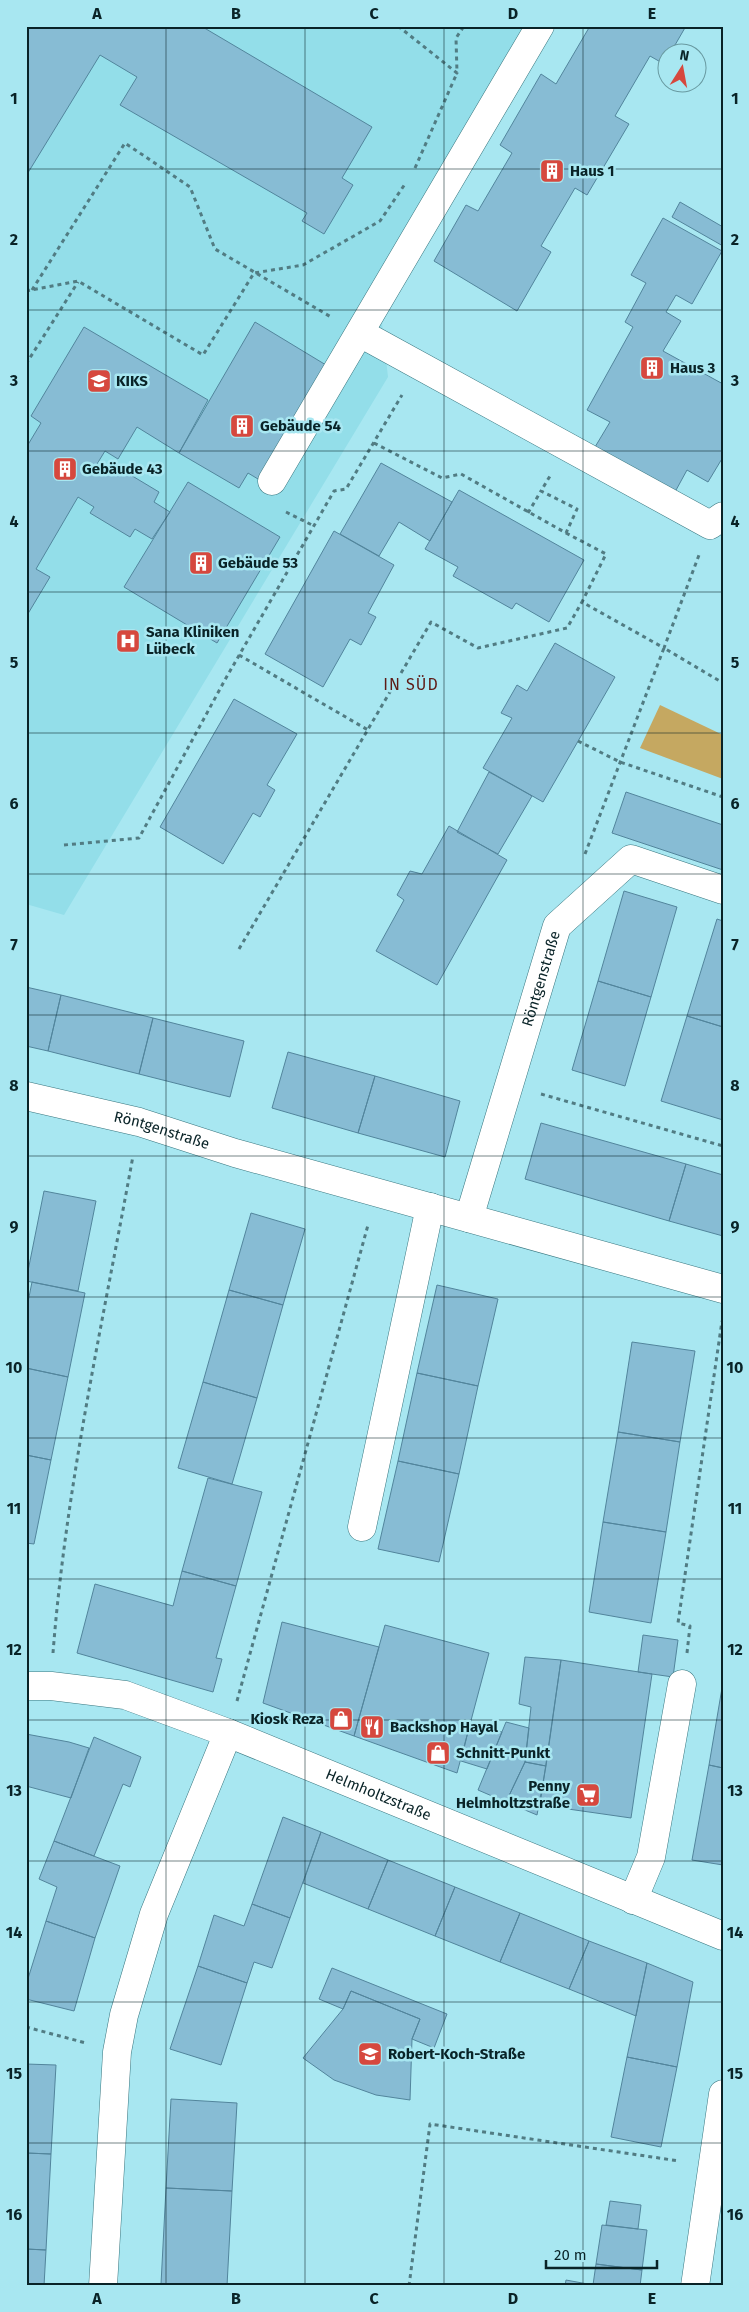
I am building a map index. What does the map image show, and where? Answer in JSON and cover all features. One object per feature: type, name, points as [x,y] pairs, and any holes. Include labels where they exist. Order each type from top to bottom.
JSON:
[{"type":"street","points":[[272,481],[540,26]]},
{"type":"street","points":[[360,333],[568,448],[717,521]]},
{"type":"street","name":"Röntgenstraße","points":[[469,1218],[557,926],[631,859],[723,890]]},
{"type":"street","name":"Röntgenstraße","points":[[26,1096],[139,1122],[235,1153],[723,1289]]},
{"type":"street","points":[[362,1527],[430,1207]]},
{"type":"street","points":[[633,1900],[651,1856],[682,1684]]},
{"type":"street","name":"Helmholtzstraße","points":[[38,1686],[125,1695],[228,1733],[723,1936]]},
{"type":"street","points":[[103,2286],[116,2052],[124,2015],[154,1914],[228,1733]]},
{"type":"street","points":[[694,2286],[723,2094]]},
{"type":"path","points":[[398,26],[457,73]]},
{"type":"path","points":[[412,174],[457,73],[456,38],[464,26]]},
{"type":"path","points":[[31,290],[125,143],[190,187],[216,250],[360,333]]},
{"type":"path","points":[[26,291],[78,281],[204,355],[254,273],[303,265],[380,221],[407,182]]},
{"type":"path","points":[[26,364],[78,281]]},
{"type":"path","points":[[64,844],[138,838],[334,492],[346,489],[418,366]]},
{"type":"path","points":[[238,949],[431,622],[478,648],[567,628],[606,554],[528,513],[461,474],[442,478],[374,443]]},
{"type":"path","points":[[528,513],[568,448]]},
{"type":"path","points":[[542,491],[577,509],[566,533]]},
{"type":"path","points":[[284,511],[314,526]]},
{"type":"path","points":[[582,862],[664,648],[717,521]]},
{"type":"path","points":[[582,602],[723,683]]},
{"type":"path","points":[[240,655],[368,730]]},
{"type":"path","points":[[578,741],[620,762],[723,797]]},
{"type":"path","points":[[509,1085],[723,1146]]},
{"type":"path","points":[[38,1686],[59,1583],[83,1432],[139,1122]]},
{"type":"path","points":[[228,1733],[377,1192]]},
{"type":"path","points":[[687,1658],[690,1626],[678,1623],[723,1318]]},
{"type":"path","points":[[26,2026],[116,2052]]},
{"type":"path","points":[[410,2286],[430,2124],[712,2166]]},
{"type":"shaded area","name":"Sana Kliniken Lübeck","points":[[26,26],[548,26],[382,323],[388,377],[64,915],[26,904]]},
{"type":"shaded area","points":[[660,705],[723,735],[723,779],[640,748]]},
{"type":"building","points":[[26,26],[201,26],[372,127],[342,178],[353,185],[324,234],[302,221],[307,213],[120,105],[137,77],[100,55],[26,176]]},
{"type":"building","name":"Haus 1","points":[[590,26],[686,26],[677,42],[656,42],[656,59],[650,56],[615,116],[629,124],[587,195],[575,188],[541,246],[551,252],[517,311],[434,261],[466,205],[478,211],[512,153],[500,145],[541,74],[556,84]]},
{"type":"building","points":[[680,202],[723,227],[723,246],[672,217]]},
{"type":"building","name":"Haus 3","points":[[663,218],[722,251],[692,304],[676,295],[666,312],[681,321],[663,351],[723,384],[723,457],[708,482],[687,470],[675,492],[595,447],[610,422],[587,410],[633,327],[625,322],[646,283],[631,275]]},
{"type":"building","name":"Gebäude 54","points":[[255,322],[326,365],[258,479],[248,473],[239,488],[179,453]]},
{"type":"building","name":"Gebäude 43","points":[[84,327],[208,400],[179,453],[137,427],[118,459],[105,451],[97,464],[110,472],[114,465],[159,492],[154,502],[170,512],[152,539],[135,529],[130,537],[90,513],[94,507],[78,497],[36,569],[50,577],[26,617],[26,448],[41,423],[31,416]]},
{"type":"building","points":[[381,463],[452,502],[430,541],[399,522],[379,556],[340,534]]},
{"type":"building","name":"Gebäude 53","points":[[188,482],[280,537],[217,643],[124,587]]},
{"type":"building","points":[[459,490],[584,560],[549,622],[516,603],[512,609],[453,576],[458,567],[425,549]]},
{"type":"building","points":[[334,531],[394,565],[368,613],[376,617],[361,645],[350,639],[323,687],[265,654]]},
{"type":"building","points":[[555,643],[615,677],[543,802],[483,768],[512,718],[501,713],[517,685],[527,691]]},
{"type":"building","points":[[234,699],[297,734],[267,785],[275,790],[260,817],[253,813],[223,864],[160,827]]},
{"type":"building","points":[[489,772],[532,796],[498,854],[457,832]]},
{"type":"building","points":[[626,792],[723,825],[723,870],[612,833]]},
{"type":"building","points":[[449,826],[507,860],[437,985],[376,951],[404,900],[397,895],[410,871],[422,874]]},
{"type":"building","points":[[624,891],[677,907],[651,997],[598,981]]},
{"type":"building","points":[[717,919],[723,921],[723,1027],[687,1016]]},
{"type":"building","points":[[598,981],[651,997],[625,1086],[572,1070]]},
{"type":"building","points":[[26,987],[61,995],[48,1051],[26,1046]]},
{"type":"building","points":[[61,995],[153,1018],[139,1074],[48,1051]]},
{"type":"building","points":[[687,1016],[723,1027],[723,1120],[661,1101]]},
{"type":"building","points":[[153,1018],[244,1041],[230,1097],[139,1074]]},
{"type":"building","points":[[288,1052],[375,1076],[358,1133],[272,1108]]},
{"type":"building","points":[[375,1076],[460,1101],[445,1157],[358,1133]]},
{"type":"building","points":[[541,1123],[686,1164],[669,1221],[525,1179]]},
{"type":"building","points":[[686,1164],[723,1175],[723,1236],[669,1221]]},
{"type":"building","points":[[44,1191],[96,1201],[78,1291],[26,1281]]},
{"type":"building","points":[[251,1213],[305,1229],[283,1305],[229,1290]]},
{"type":"building","points":[[32,1282],[85,1293],[68,1377],[26,1368],[26,1312]]},
{"type":"building","points":[[437,1285],[498,1299],[478,1386],[417,1373]]},
{"type":"building","points":[[229,1290],[283,1305],[257,1398],[203,1382]]},
{"type":"building","points":[[632,1342],[695,1351],[680,1442],[618,1432]]},
{"type":"building","points":[[26,1368],[68,1377],[51,1460],[26,1455]]},
{"type":"building","points":[[417,1373],[478,1386],[459,1474],[398,1461]]},
{"type":"building","points":[[203,1382],[257,1398],[232,1484],[178,1468]]},
{"type":"building","points":[[618,1432],[680,1442],[666,1532],[603,1522]]},
{"type":"building","points":[[26,1455],[51,1460],[34,1544],[26,1543]]},
{"type":"building","points":[[398,1461],[459,1474],[439,1562],[378,1549]]},
{"type":"building","points":[[208,1478],[262,1492],[236,1586],[182,1571]]},
{"type":"building","points":[[603,1522],[666,1532],[651,1623],[589,1612]]},
{"type":"building","points":[[182,1571],[236,1586],[216,1658],[222,1659],[213,1692],[77,1653],[95,1584],[173,1606]]},
{"type":"building","points":[[282,1622],[379,1647],[354,1736],[263,1703]]},
{"type":"building","points":[[385,1625],[489,1653],[457,1773],[354,1736]]},
{"type":"building","points":[[643,1635],[678,1640],[673,1677],[638,1672]]},
{"type":"building","points":[[525,1657],[561,1660],[546,1766],[525,1762],[531,1707],[519,1704]]},
{"type":"building","points":[[561,1660],[652,1674],[631,1818],[540,1805]]},
{"type":"building","points":[[723,1688],[723,1768],[709,1765]]},
{"type":"building","points":[[506,1722],[529,1728],[525,1762],[506,1802],[478,1790]]},
{"type":"building","points":[[470,1723],[502,1732],[487,1769],[461,1761]]},
{"type":"building","points":[[26,1734],[69,1742],[89,1748],[71,1798],[26,1786]]},
{"type":"building","points":[[94,1737],[141,1757],[130,1787],[123,1784],[94,1856],[54,1841]]},
{"type":"building","points":[[525,1762],[546,1766],[537,1815],[506,1802]]},
{"type":"building","points":[[709,1765],[723,1768],[723,1865],[692,1860]]},
{"type":"building","points":[[283,1817],[321,1832],[290,1918],[252,1904]]},
{"type":"building","points":[[321,1832],[388,1860],[368,1909],[303,1883]]},
{"type":"building","points":[[54,1841],[120,1866],[95,1938],[46,1921],[57,1887],[39,1879]]},
{"type":"building","points":[[388,1860],[455,1887],[435,1936],[368,1909]]},
{"type":"building","points":[[455,1887],[520,1913],[500,1962],[435,1936]]},
{"type":"building","points":[[252,1904],[290,1918],[272,1968],[254,1962],[247,1983],[198,1966],[214,1915],[244,1926]]},
{"type":"building","points":[[520,1913],[589,1941],[569,1989],[500,1962]]},
{"type":"building","points":[[46,1921],[95,1938],[74,2011],[26,1999],[26,1985]]},
{"type":"building","points":[[589,1941],[647,1963],[636,2016],[569,1989]]},
{"type":"building","points":[[647,1963],[693,1982],[677,2067],[627,2057]]},
{"type":"building","points":[[198,1966],[247,1983],[221,2065],[170,2049]]},
{"type":"building","points":[[332,1968],[447,2014],[434,2048],[412,2039],[420,2019],[351,1991],[343,2009],[319,1999]]},
{"type":"building","points":[[351,1991],[420,2019],[412,2039],[410,2100],[376,2095],[334,2080],[303,2058],[343,2009]]},
{"type":"building","points":[[627,2057],[677,2067],[661,2147],[611,2137]]},
{"type":"building","points":[[26,2064],[56,2065],[51,2154],[26,2153]]},
{"type":"building","points":[[171,2099],[237,2103],[232,2191],[166,2188]]},
{"type":"building","points":[[26,2153],[51,2154],[46,2250],[26,2249]]},
{"type":"building","points":[[166,2188],[232,2191],[227,2286],[161,2284]]},
{"type":"building","points":[[610,2201],[641,2205],[638,2229],[606,2225]]},
{"type":"building","points":[[602,2225],[647,2230],[642,2270],[596,2264]]},
{"type":"building","points":[[26,2249],[46,2250],[44,2286],[26,2286]]},
{"type":"building","points":[[596,2264],[642,2270],[640,2286],[565,2286],[566,2280],[593,2285]]},
{"type":"place","name":"Haus 1","points":[[552,171]]},
{"type":"place","name":"Haus 3","points":[[652,368]]},
{"type":"place","name":"KIKS","points":[[99,381]]},
{"type":"place","name":"Gebäude 54","points":[[242,426]]},
{"type":"place","name":"Gebäude 43","points":[[65,469]]},
{"type":"place","name":"Gebäude 53","points":[[201,563]]},
{"type":"place","name":"Sana Kliniken Lübeck","points":[[128,641]]},
{"type":"place","name":"Kiosk Reza","points":[[341,1719]]},
{"type":"place","name":"Backshop Hayal","points":[[372,1727]]},
{"type":"place","name":"Schnitt-Punkt","points":[[438,1753]]},
{"type":"place","name":"Penny Helmholtzstraße","points":[[588,1795]]},
{"type":"place","name":"Robert-Koch-Straße","points":[[370,2054]]},
{"type":"district","name":"IN SÜD","points":[[411,684]]}]
